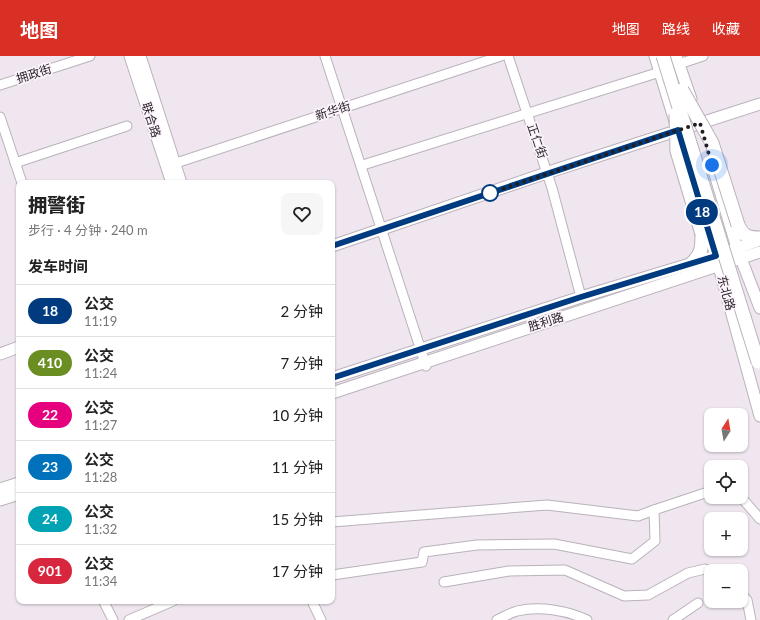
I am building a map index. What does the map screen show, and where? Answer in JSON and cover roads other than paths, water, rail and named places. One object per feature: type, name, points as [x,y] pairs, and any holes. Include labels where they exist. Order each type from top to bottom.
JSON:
[{"type":"highway","name":"东北路","points":[[663,56],[679,91],[760,340]]},
{"type":"highway","name":"东北路","points":[[676,59],[679,91],[759,365]]},
{"type":"highway","points":[[679,91],[712,143],[738,225],[742,233],[750,238],[760,239]]},
{"type":"highway","points":[[679,91],[677,151],[702,234],[702,249],[698,258],[691,264]]},
{"type":"main road","name":"联合路","points":[[130,56],[171,164],[179,180]]},
{"type":"main road","name":"联合路","points":[[140,56],[171,164],[172,180]]},
{"type":"main road","name":"东北路","points":[[656,56],[717,261],[760,416]]},
{"type":"main road","name":"东北路","points":[[676,59],[700,123],[739,253],[760,308]]},
{"type":"main road","points":[[335,245],[547,173],[760,104]]},
{"type":"main road","name":"胜利路","points":[[335,392],[425,364],[717,261],[739,253],[760,239]]},
{"type":"main road","name":"胜利路","points":[[739,253],[760,252]]},
{"type":"main road","name":"胜利路","points":[[335,377],[581,297],[691,264],[717,261]]},
{"type":"main road","points":[[0,354],[16,348]]},
{"type":"main road","points":[[0,489],[16,484]]},
{"type":"main road","points":[[0,500],[16,495]]},
{"type":"street","name":"拥政街","points":[[0,85],[90,56]]},
{"type":"street","points":[[325,56],[425,364]]},
{"type":"street","name":"新华街","points":[[171,164],[501,56]]},
{"type":"street","name":"正仁街","points":[[508,56],[547,173],[581,297]]},
{"type":"street","points":[[676,59],[703,56]]},
{"type":"street","points":[[366,164],[660,72]]},
{"type":"street","points":[[0,118],[21,180]]},
{"type":"street","points":[[15,163],[127,126]]},
{"type":"street","points":[[335,522],[547,505],[638,516],[704,493]]},
{"type":"street","points":[[747,504],[760,519]]},
{"type":"street","points":[[335,575],[422,562],[424,552],[477,545],[554,544],[632,559],[655,541],[654,510]]},
{"type":"street","points":[[444,582],[509,571],[565,570],[624,596],[648,595],[688,573],[704,569]]},
{"type":"street","points":[[673,620],[698,603]]},
{"type":"street","points":[[105,604],[113,620]]},
{"type":"street","points":[[129,620],[166,604]]},
{"type":"street","points":[[313,604],[321,620]]},
{"type":"street","points":[[748,605],[751,620]]},
{"type":"street","points":[[497,620],[516,611],[538,609],[576,614],[587,620]]}]
